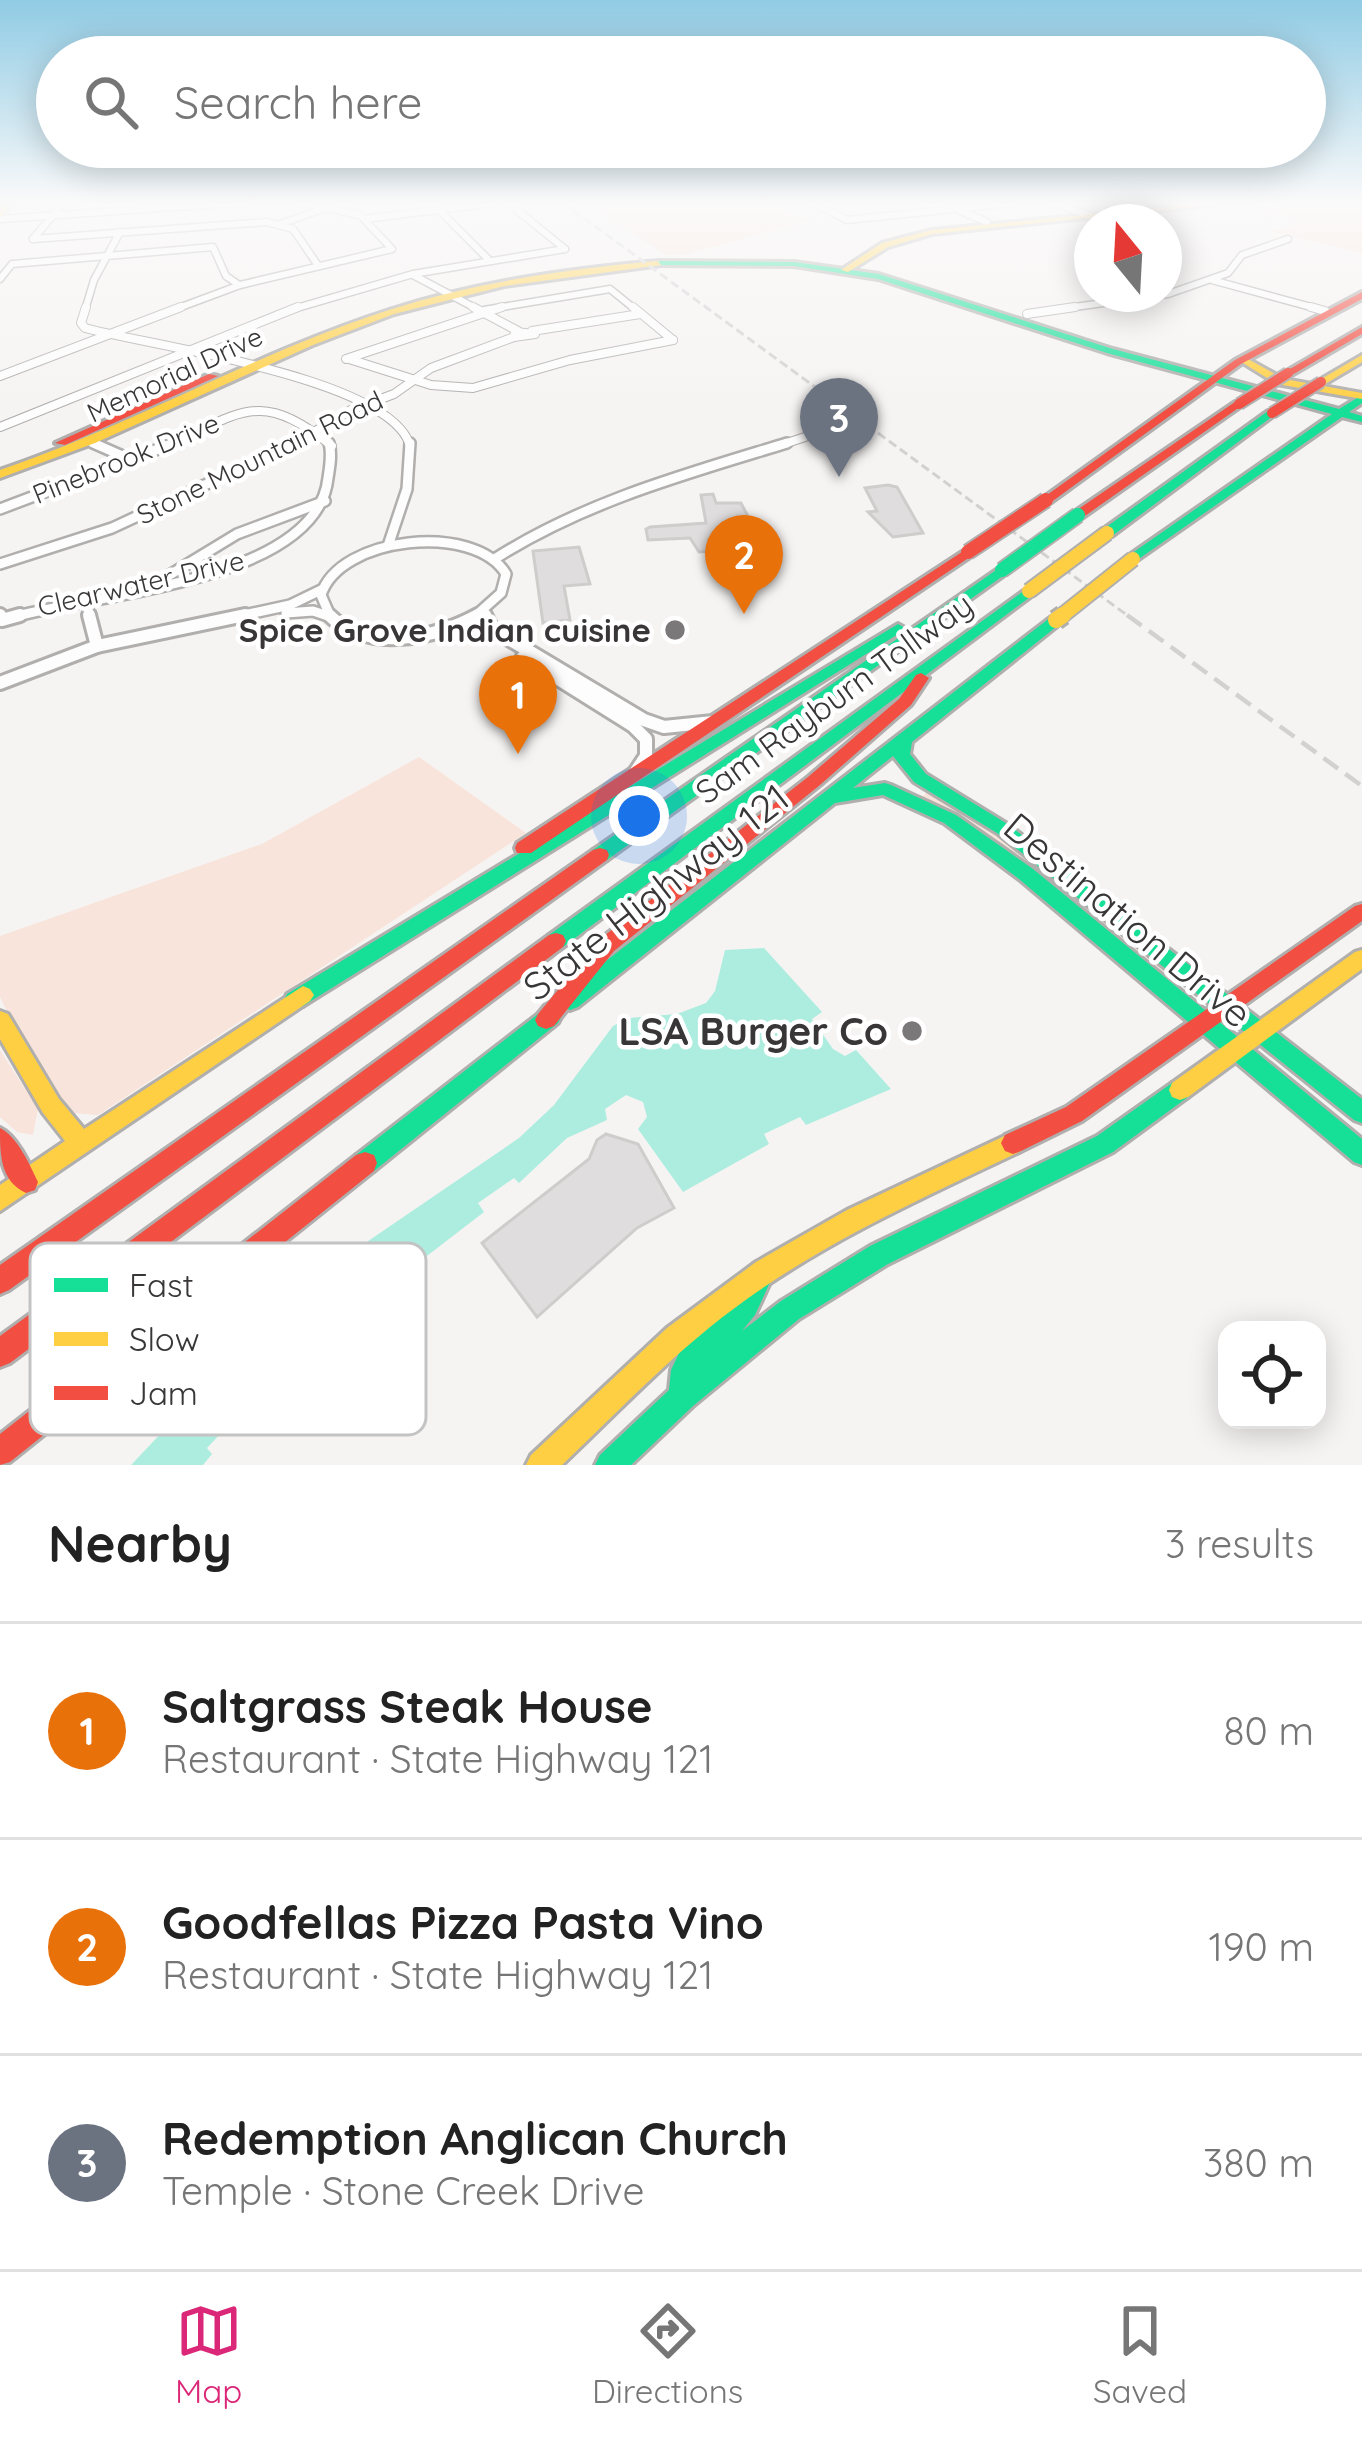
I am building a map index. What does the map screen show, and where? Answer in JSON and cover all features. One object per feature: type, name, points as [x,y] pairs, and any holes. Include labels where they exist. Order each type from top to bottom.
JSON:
[{"type":"main road","name":"Memorial Drive","points":[[0,463],[447,293],[594,270]]},
{"type":"main road","name":"Memorial Drive","points":[[867,270],[952,285],[1020,316],[1214,381]]},
{"type":"main road","points":[[0,1198],[1046,500],[1317,309],[1362,295]]},
{"type":"main road","points":[[1333,346],[1362,319]]},
{"type":"main road","name":"Sam Rayburn Tollway","points":[[54,1243],[1078,515],[1239,404],[1362,330]]},
{"type":"main road","name":"Sam Rayburn Tollway","points":[[148,1243],[1272,413],[1362,358]]},
{"type":"main road","points":[[1246,362],[1261,374],[1357,407]]},
{"type":"main road","name":"Memorial Drive","points":[[0,475],[93,442],[246,366]]},
{"type":"main road","points":[[1214,381],[1357,407]]},
{"type":"main road","points":[[1214,381],[1310,413],[1327,427]]},
{"type":"main road","name":"State Highway 121","points":[[264,1243],[1197,509],[1267,470],[1357,407]]},
{"type":"main road","points":[[295,1000],[918,616],[969,594]]},
{"type":"main road","points":[[547,1020],[607,945],[890,716],[930,664]]},
{"type":"main road","name":"Destination Drive","points":[[904,740],[902,754],[908,768],[1003,830],[1362,1112]]},
{"type":"main road","name":"Destination Drive","points":[[830,799],[885,789],[950,819],[1026,874],[1362,1154]]},
{"type":"main road","points":[[541,1465],[672,1342],[763,1272],[853,1220],[1074,1114],[1362,911]]},
{"type":"main road","points":[[610,1465],[683,1396],[790,1310],[879,1255],[1105,1144],[1362,958]]},
{"type":"main road","points":[[0,1020],[50,1106],[82,1144]]},
{"type":"main road","points":[[0,1139],[26,1182]]},
{"type":"main road","name":"Sam Rayburn Tollway","points":[[0,1281],[30,1260]]},
{"type":"main road","points":[[683,1396],[679,1382],[685,1360],[739,1316],[763,1272]]},
{"type":"main road","name":"Sam Rayburn Tollway","points":[[0,1353],[30,1331]]},
{"type":"main road","name":"State Highway 121","points":[[3,1448],[30,1427]]},
{"type":"street","points":[[101,270],[81,322],[107,334],[372,402],[404,427],[412,444],[413,464],[388,546]]},
{"type":"street","points":[[223,270],[240,285]]},
{"type":"street","points":[[0,376],[240,285],[296,270]]},
{"type":"street","points":[[0,427],[300,305],[432,270]]},
{"type":"street","points":[[1020,316],[1150,298],[1229,270]]},
{"type":"street","points":[[412,274],[516,334]]},
{"type":"street","points":[[1211,280],[1317,309]]},
{"type":"street","points":[[610,289],[673,340],[571,360],[498,384],[451,387],[346,359],[480,311],[610,289]]},
{"type":"street","name":"Stone Mountain Road","points":[[0,564],[130,520],[265,461],[413,379],[516,334],[640,314]]},
{"type":"street","points":[[0,363],[19,369]]},
{"type":"street","name":"Pinebrook Drive","points":[[0,509],[134,461],[251,407],[289,415],[313,433]]},
{"type":"street","points":[[490,555],[700,469],[823,431]]},
{"type":"street","points":[[157,583],[176,566],[300,508],[326,501],[334,466],[332,445],[313,433]]},
{"type":"street","points":[[93,442],[134,461]]},
{"type":"street","name":"Clearwater Drive","points":[[1,617],[208,574],[278,549],[315,521],[326,501]]},
{"type":"street","points":[[398,520],[417,542]]},
{"type":"street","points":[[0,683],[97,646],[304,600],[323,590],[343,565],[388,546],[461,544],[490,555],[508,583],[485,614],[428,636],[383,637],[345,628],[313,611],[248,615]]},
{"type":"street","points":[[323,590],[321,602],[328,616]]},
{"type":"street","points":[[85,597],[97,646]]},
{"type":"street","points":[[485,614],[492,629],[644,720],[664,728],[714,721]]},
{"type":"street","points":[[457,628],[484,633],[633,726],[646,739],[646,755],[633,776]]},
{"type":"shaded area","points":[[419,757],[526,833],[98,1115],[72,1113],[23,1044],[0,997],[0,936],[262,844]]},
{"type":"shaded area","points":[[930,790],[994,830],[1184,980],[1178,984],[994,838],[921,798]]},
{"type":"shaded area","points":[[764,948],[822,1012],[812,1019],[833,1049],[845,1056],[856,1050],[891,1089],[806,1125],[800,1117],[764,1134],[769,1144],[683,1192],[638,1129],[647,1117],[643,1102],[626,1095],[605,1109],[607,1120],[567,1138],[519,1183],[514,1178],[478,1203],[484,1212],[426,1257],[426,1243],[365,1243],[519,1138],[554,1105],[613,1026],[629,1018],[677,1014],[706,1003],[715,991],[725,950]]},
{"type":"shaded area","points":[[0,1050],[38,1109],[33,1135],[17,1132],[0,1117]]},
{"type":"shaded area","points":[[159,1435],[219,1435],[207,1448],[212,1454],[203,1465],[131,1465]]},
{"type":"building","points":[[897,487],[923,533],[893,537],[868,512],[877,511],[865,488]]},
{"type":"building","points":[[713,494],[716,503],[741,503],[756,532],[714,535],[709,540],[712,551],[699,552],[690,538],[648,540],[646,529],[650,527],[706,523],[701,495]]},
{"type":"building","points":[[579,547],[590,584],[564,586],[570,620],[543,623],[533,551]]},
{"type":"building","points":[[606,1134],[638,1144],[674,1208],[637,1228],[537,1317],[482,1243],[589,1159],[597,1140]]},
{"type":"railway","points":[[656,270],[1131,618]]},
{"type":"railway","points":[[1127,615],[1362,786]]},
{"type":"traffic: fast","points":[[836,270],[879,277],[1110,351],[1362,419]]},
{"type":"traffic: fast","points":[[1133,559],[1362,398]]},
{"type":"traffic: fast","points":[[1107,533],[1272,413]]},
{"type":"traffic: fast","points":[[1002,570],[1078,515]]},
{"type":"traffic: fast","points":[[600,855],[1002,570]]},
{"type":"traffic: fast","points":[[556,941],[1029,591]]},
{"type":"traffic: fast","points":[[570,1001],[1056,620]]},
{"type":"traffic: fast","points":[[295,1000],[898,628]]},
{"type":"traffic: fast","points":[[904,739],[901,755],[920,778],[1003,829],[1362,1113]]},
{"type":"traffic: fast","points":[[836,797],[885,789],[950,819],[1026,874],[1362,1154]]},
{"type":"traffic: fast","points":[[365,1163],[550,1017]]},
{"type":"traffic: fast","points":[[610,1465],[683,1396],[790,1310],[879,1255],[1105,1144],[1180,1090]]},
{"type":"traffic: fast","points":[[683,1396],[682,1382],[690,1361],[738,1315],[759,1278]]},
{"type":"traffic: slow","points":[[0,474],[91,441],[309,343],[391,312],[504,283],[587,270]]},
{"type":"traffic: slow","points":[[1321,382],[1362,358]]},
{"type":"traffic: slow","points":[[1246,361],[1281,382],[1362,396]]},
{"type":"traffic: slow","points":[[1029,591],[1107,533]]},
{"type":"traffic: slow","points":[[1056,620],[1133,559]]},
{"type":"traffic: slow","points":[[1180,1090],[1362,958]]},
{"type":"traffic: slow","points":[[0,1199],[303,995]]},
{"type":"traffic: slow","points":[[0,1020],[51,1106],[82,1144]]},
{"type":"traffic: slow","points":[[541,1465],[649,1363],[734,1292],[856,1219],[1013,1143]]},
{"type":"traffic: jam","points":[[1046,500],[1238,362],[1362,295]]},
{"type":"traffic: jam","points":[[1288,373],[1362,330]]},
{"type":"traffic: jam","points":[[1239,404],[1288,373]]},
{"type":"traffic: jam","points":[[61,443],[213,376]]},
{"type":"traffic: jam","points":[[1272,413],[1321,382]]},
{"type":"traffic: jam","points":[[1078,515],[1239,404]]},
{"type":"traffic: jam","points":[[968,552],[1046,500]]},
{"type":"traffic: jam","points":[[524,848],[968,552]]},
{"type":"traffic: jam","points":[[546,1020],[607,945],[814,781],[905,702],[921,678]]},
{"type":"traffic: jam","points":[[54,1243],[600,855]]},
{"type":"traffic: jam","points":[[1013,1143],[1074,1114],[1362,911]]},
{"type":"traffic: jam","points":[[148,1243],[556,941]]},
{"type":"traffic: jam","points":[[0,1139],[26,1182]]},
{"type":"traffic: jam","points":[[264,1243],[365,1163]]},
{"type":"traffic: jam","points":[[0,1281],[30,1260]]},
{"type":"traffic: jam","points":[[0,1353],[30,1331]]},
{"type":"traffic: jam","points":[[0,1452],[30,1428]]},
{"type":"place","name":"Redemption Anglican Church","points":[[839,477]]},
{"type":"place","name":"Goodfellas Pizza Pasta Vino","points":[[744,614]]},
{"type":"place","name":"Spice Grove Indian cuisine","points":[[675,630]]},
{"type":"place","name":"Saltgrass Steak House","points":[[518,754]]},
{"type":"place","name":"LSA Burger Co","points":[[912,1031]]}]
